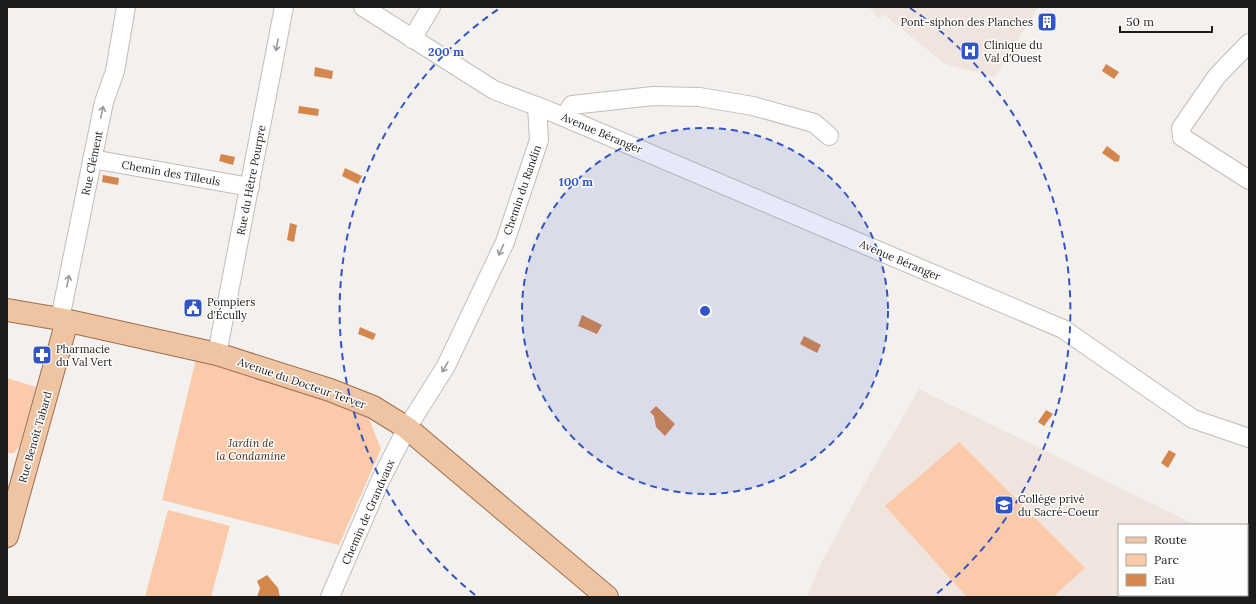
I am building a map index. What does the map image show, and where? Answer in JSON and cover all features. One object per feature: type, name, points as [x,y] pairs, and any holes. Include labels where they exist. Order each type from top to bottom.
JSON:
[{"type":"main road","name":"Avenue du Docteur Terver","points":[[7,310],[63,326],[217,354],[330,390],[373,407],[407,428],[607,597]]},
{"type":"main road","name":"Rue Benoît Tabard","points":[[7,536],[63,326]]},
{"type":"street","name":"Rue Clément","points":[[63,326],[92,159],[104,102],[115,71],[126,7]]},
{"type":"street","name":"Rue du Hêtre Pourpre","points":[[217,354],[284,7]]},
{"type":"street","points":[[363,7],[494,90],[537,106]]},
{"type":"street","points":[[412,39],[431,7]]},
{"type":"street","points":[[1249,42],[1217,76],[1181,128],[1180,133],[1182,137],[1249,180]]},
{"type":"street","points":[[564,117],[572,106],[653,96],[699,97],[753,106],[814,123],[829,136]]},
{"type":"street","name":"Avenue Béranger","points":[[537,106],[1063,329],[1193,419],[1249,438]]},
{"type":"street","name":"Chemin du Randin","points":[[407,428],[446,366],[505,242],[539,140],[537,106]]},
{"type":"street","name":"Chemin des Tilleuls","points":[[92,159],[250,187]]},
{"type":"street","name":"Chemin de Grandvaux","points":[[330,597],[380,481],[407,428]]},
{"type":"shaded area","name":"Clinique du Val d'Ouest","points":[[869,7],[1038,7],[995,77],[945,64],[883,14],[879,19]]},
{"type":"shaded area","name":"Collège privé du Sacré-Coeur","points":[[919,389],[1194,524],[1118,524],[1118,596],[1248,596],[1248,550],[1249,597],[807,597],[820,565],[863,486]]},
{"type":"green space","name":"Jardin de la Condamine","points":[[196,359],[226,366],[367,414],[381,449],[339,545],[162,500]]},
{"type":"green space","points":[[7,378],[36,387],[19,447],[14,453],[7,453]]},
{"type":"green space","points":[[959,442],[1085,568],[1053,597],[967,597],[885,506]]},
{"type":"green space","points":[[168,510],[230,526],[211,597],[145,597]]},
{"type":"water","points":[[1106,64],[1119,72],[1114,79],[1102,71]]},
{"type":"water","points":[[315,67],[333,71],[332,79],[314,76]]},
{"type":"water","points":[[299,106],[319,109],[318,116],[298,113]]},
{"type":"water","points":[[1107,146],[1120,156],[1119,161],[1115,162],[1102,153]]},
{"type":"water","points":[[221,154],[235,157],[233,165],[219,161]]},
{"type":"water","points":[[345,168],[362,176],[358,184],[342,176]]},
{"type":"water","points":[[103,175],[119,178],[118,185],[102,182]]},
{"type":"water","points":[[290,223],[297,225],[294,242],[287,240]]},
{"type":"water","points":[[582,315],[602,325],[597,334],[578,326]]},
{"type":"water","points":[[360,327],[376,334],[373,340],[358,334]]},
{"type":"water","points":[[804,336],[821,345],[817,353],[800,344]]},
{"type":"water","points":[[656,406],[675,424],[665,436],[656,427],[654,416],[650,412]]},
{"type":"water","points":[[1046,410],[1053,414],[1044,426],[1038,422]]},
{"type":"water","points":[[1169,450],[1176,454],[1168,468],[1161,463]]},
{"type":"water","points":[[267,575],[278,588],[280,597],[257,597],[260,588],[257,581]]},
{"type":"place","name":"Pont-siphon des Planches","points":[[1047,22]]},
{"type":"place","name":"Clinique du Val d'Ouest","points":[[970,51]]},
{"type":"place","name":"Pompiers d'Écully","points":[[193,308]]},
{"type":"place","name":"Pharmacie du Val Vert","points":[[42,355]]},
{"type":"place","name":"Collège privé du Sacré-Coeur","points":[[1004,505]]}]
